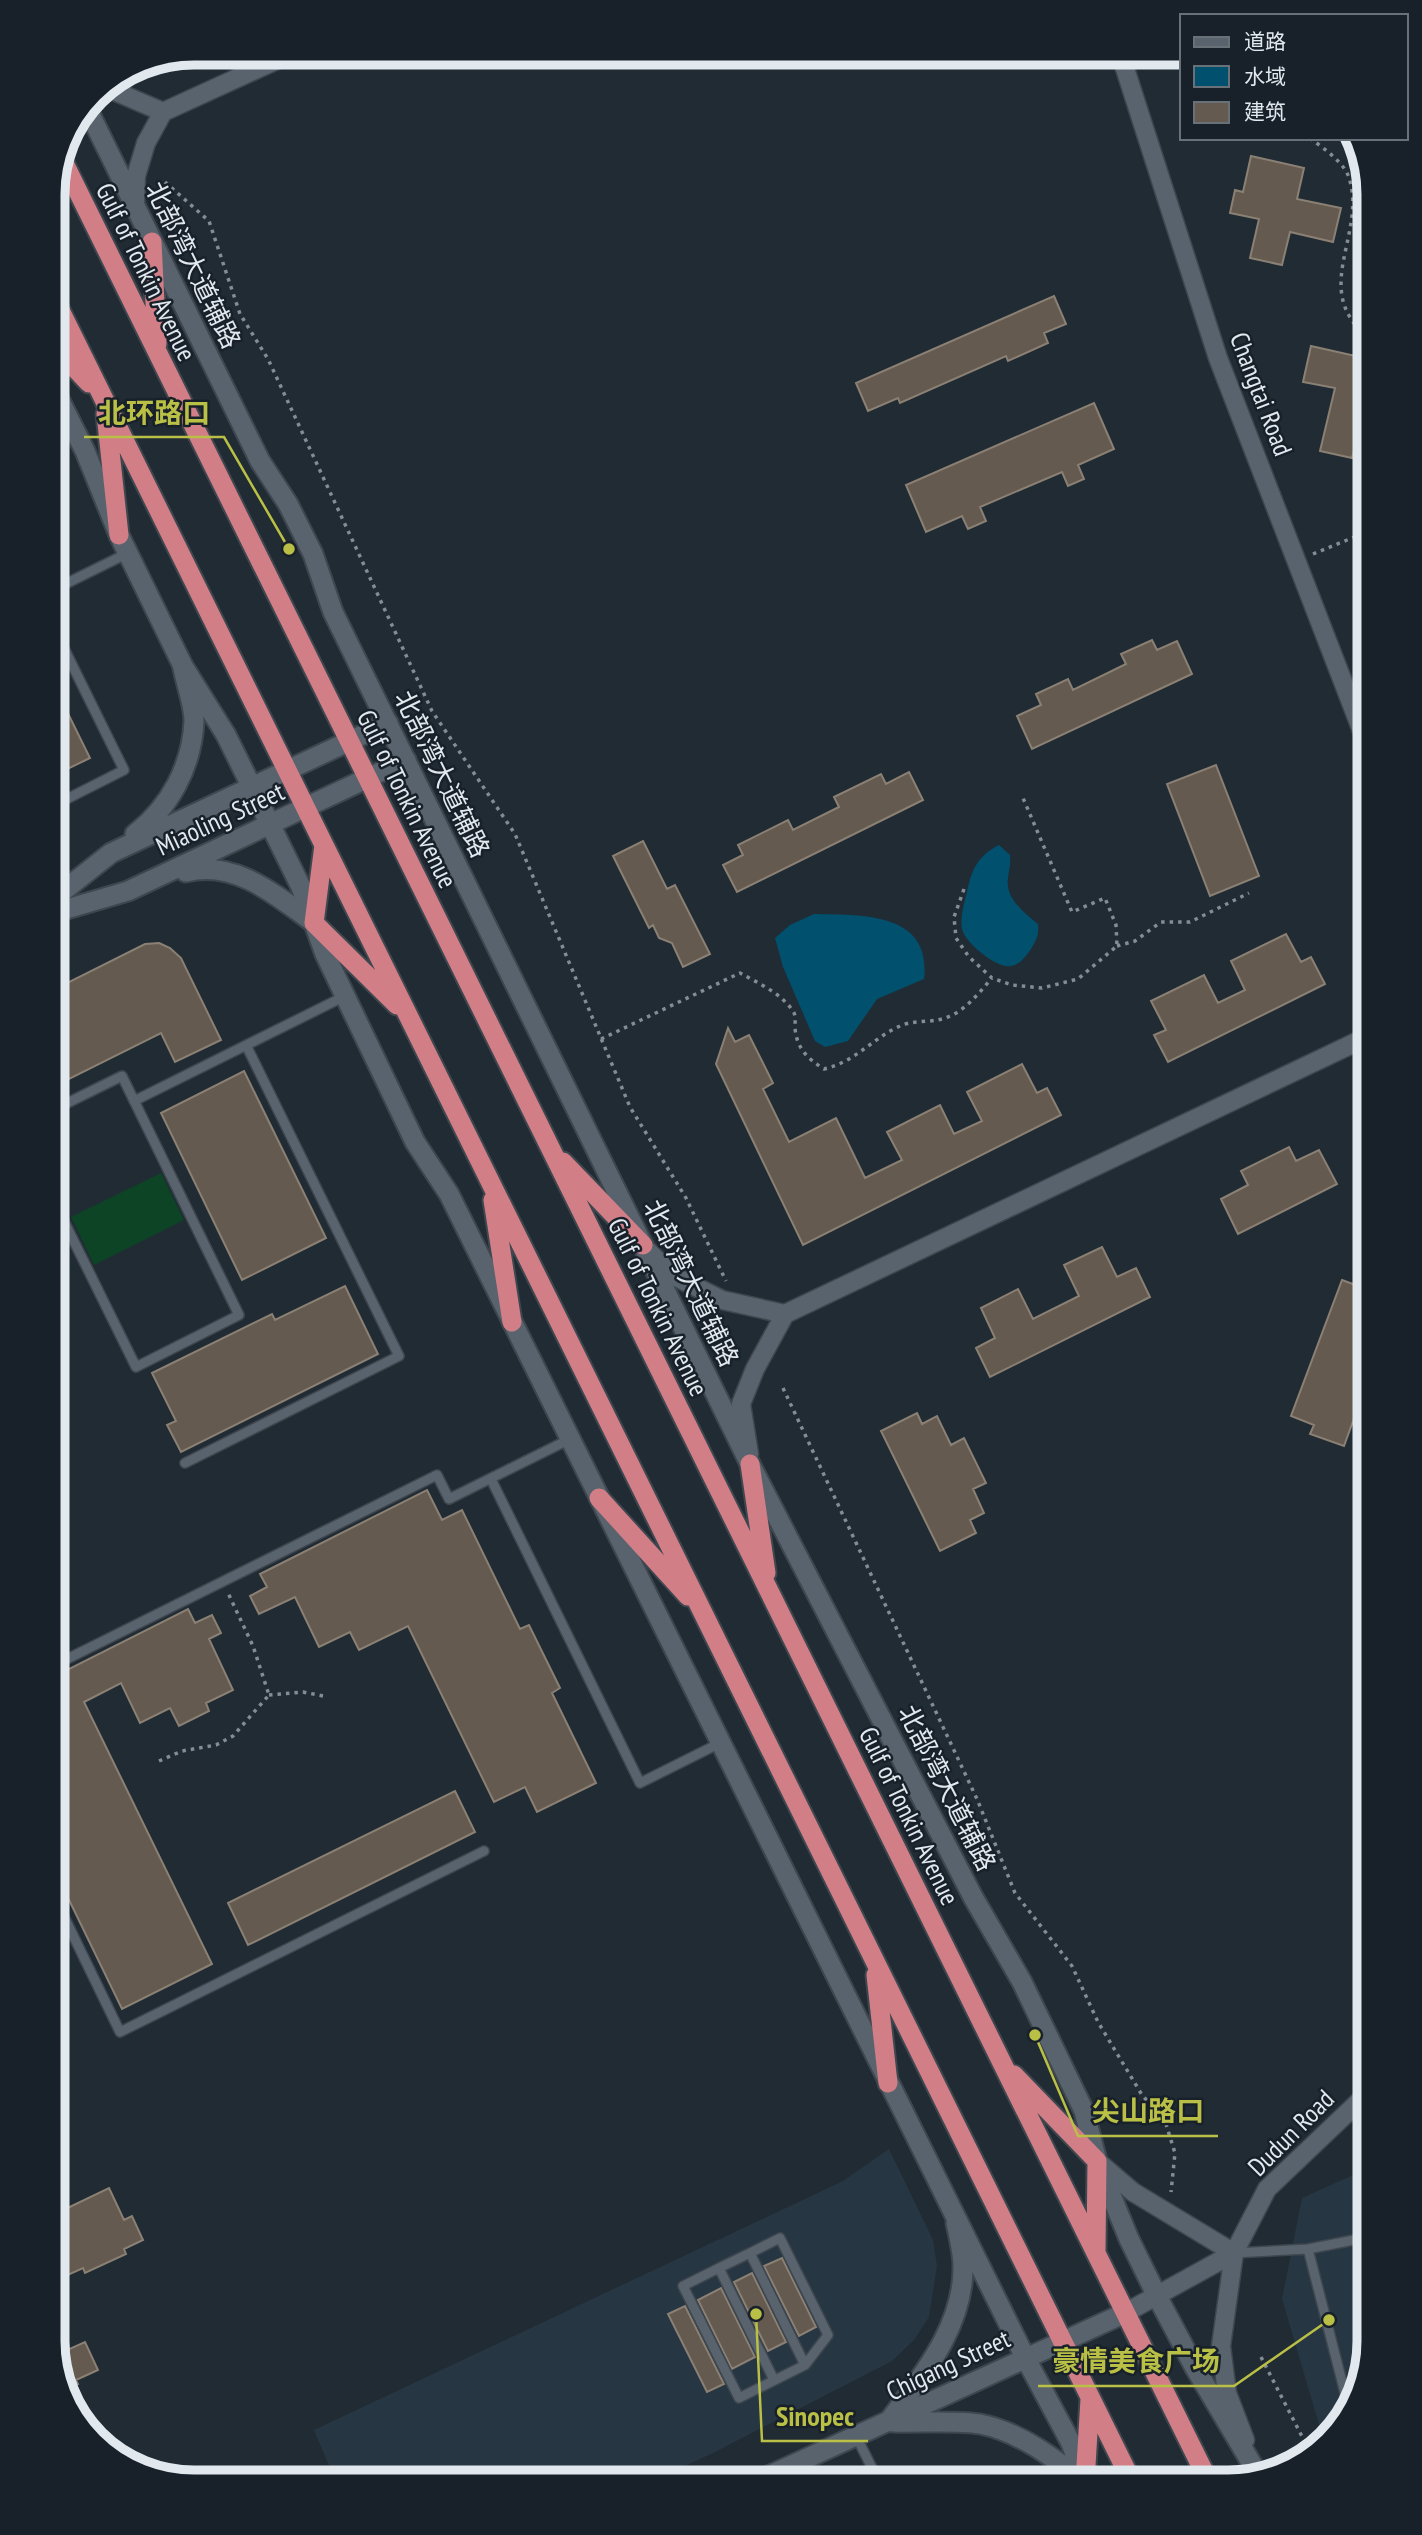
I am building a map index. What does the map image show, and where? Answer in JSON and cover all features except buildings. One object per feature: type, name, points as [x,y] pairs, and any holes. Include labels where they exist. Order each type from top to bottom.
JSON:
[{"type":"highway","name":"Gulf of Tonkin Avenue","points":[[67,169],[1203,2470]]},
{"type":"highway","points":[[152,242],[157,352]]},
{"type":"highway","points":[[65,320],[1126,2470]]},
{"type":"highway","points":[[65,358],[104,400],[124,544]]},
{"type":"highway","points":[[324,845],[314,923],[409,1017]]},
{"type":"highway","points":[[550,1149],[643,1245]]},
{"type":"highway","points":[[490,1182],[512,1322]]},
{"type":"highway","points":[[750,1464],[769,1591]]},
{"type":"highway","points":[[599,1498],[703,1613]]},
{"type":"highway","points":[[874,1960],[888,2083]]},
{"type":"highway","points":[[1001,2062],[1097,2161],[1096,2254]]},
{"type":"highway","points":[[1086,2470],[1090,2398]]},
{"type":"main road","name":"北部湾大道辅路","points":[[91,116],[260,461],[288,504],[313,554],[333,612],[750,1464],[973,1896],[1023,1982],[1084,2111],[1097,2161],[1129,2239],[1157,2296],[1195,2368],[1254,2467]]},
{"type":"main road","points":[[65,412],[183,667],[226,735],[301,887],[325,954],[415,1142],[449,1194],[888,2083],[1070,2443],[1080,2470]]},
{"type":"main road","points":[[111,853],[150,822],[172,796],[187,759],[194,720],[183,667]]},
{"type":"main road","name":"Miaoling Street","points":[[65,889],[111,853],[388,723]]},
{"type":"main road","name":"Miaoling Street","points":[[65,909],[128,891],[406,760]]},
{"type":"main road","points":[[128,891],[189,871],[210,868],[260,883],[314,923]]},
{"type":"main road","points":[[888,2422],[934,2360],[957,2305],[963,2267],[956,2218]]},
{"type":"main road","name":"Chigang Street","points":[[781,2470],[1125,2313]]},
{"type":"main road","points":[[888,2422],[980,2424],[1024,2439],[1070,2470]]},
{"type":"street","points":[[135,206],[136,176],[143,154],[163,112],[264,65]]},
{"type":"street","name":"Changtai Road","points":[[1123,65],[1218,358],[1357,716]]},
{"type":"street","points":[[115,91],[163,112]]},
{"type":"street","points":[[750,1464],[741,1404],[755,1369],[785,1314],[1357,1042]]},
{"type":"street","points":[[643,1245],[672,1275],[722,1300],[785,1314]]},
{"type":"street","name":"Dudun Road","points":[[1234,2253],[1267,2189],[1357,2104]]},
{"type":"street","points":[[1097,2161],[1133,2192],[1234,2253]]},
{"type":"street","points":[[1125,2313],[1234,2253]]},
{"type":"street","points":[[1234,2253],[1222,2347],[1227,2393],[1255,2467]]},
{"type":"lane","points":[[65,427],[71,424]]},
{"type":"lane","points":[[65,582],[124,544]]},
{"type":"lane","points":[[65,650],[124,770],[65,800]]},
{"type":"lane","points":[[134,1101],[345,996]]},
{"type":"lane","points":[[185,1463],[399,1356],[246,1045]]},
{"type":"lane","points":[[65,1104],[122,1076],[239,1315],[136,1367],[65,1223]]},
{"type":"lane","points":[[65,1660],[437,1475],[449,1500],[570,1440]]},
{"type":"lane","points":[[491,1479],[640,1783],[720,1743]]},
{"type":"lane","points":[[65,1920],[120,2032],[484,1851]]},
{"type":"lane","points":[[780,2238],[828,2335],[805,2365],[739,2398],[684,2286],[750,2253],[780,2238]]},
{"type":"lane","points":[[1234,2253],[1308,2249],[1357,2240]]},
{"type":"lane","points":[[1308,2249],[1345,2395]]},
{"type":"lane","points":[[750,2253],[805,2365]]},
{"type":"lane","points":[[719,2268],[774,2380]]},
{"type":"lane","points":[[856,2436],[873,2470]]},
{"type":"path","points":[[1313,140],[1335,157],[1350,179],[1352,206],[1339,282],[1342,300],[1357,325]]},
{"type":"path","points":[[165,182],[209,221],[240,314],[268,359],[432,711],[515,834],[629,1107],[687,1198],[726,1281]]},
{"type":"path","points":[[1297,561],[1357,536]]},
{"type":"path","points":[[1023,798],[1072,912],[1105,898],[1116,925],[1117,946]]},
{"type":"path","points":[[964,889],[954,917],[956,938],[969,957],[992,978],[1012,985],[1042,988],[1078,979],[1117,946],[1135,941],[1161,922],[1189,922],[1249,893]]},
{"type":"path","points":[[601,1039],[740,972],[779,996],[795,1013],[795,1031],[800,1048],[808,1059],[824,1069],[836,1066],[859,1053],[901,1025],[942,1020],[962,1010],[992,978]]},
{"type":"path","points":[[783,1388],[977,1799],[1014,1893],[1072,1966],[1098,2021],[1136,2085],[1165,2121],[1175,2153],[1170,2194]]},
{"type":"path","points":[[222,1581],[253,1646],[269,1695]]},
{"type":"path","points":[[159,1761],[182,1751],[216,1745],[233,1736],[269,1695],[303,1692],[323,1696]]},
{"type":"path","points":[[1261,2357],[1306,2444]]},
{"type":"shaded area","points":[[889,2149],[933,2240],[937,2266],[929,2317],[914,2340],[892,2361],[676,2470],[331,2470],[314,2430],[843,2181]]},
{"type":"shaded area","points":[[1357,2173],[1355,2366],[1344,2398],[1321,2430],[1282,2299],[1302,2198]]},
{"type":"green space","points":[[161,1173],[184,1220],[94,1265],[71,1217]]},
{"type":"water","points":[[999,845],[1010,855],[1009,892],[1022,910],[1038,924],[1037,937],[1031,949],[1020,962],[1011,966],[1005,966],[982,954],[964,935],[962,929],[962,915],[974,869],[981,858]]},
{"type":"water","points":[[814,914],[872,917],[890,922],[905,929],[917,941],[924,957],[924,979],[877,999],[848,1041],[825,1047],[815,1041],[783,967],[775,938],[790,925]]},
{"type":"place","name":"北环路口","points":[[289,549]]},
{"type":"place","name":"尖山路口","points":[[1035,2035]]},
{"type":"place","name":"Sinopec","points":[[756,2314]]},
{"type":"place","name":"豪情美食广场","points":[[1329,2320]]}]
